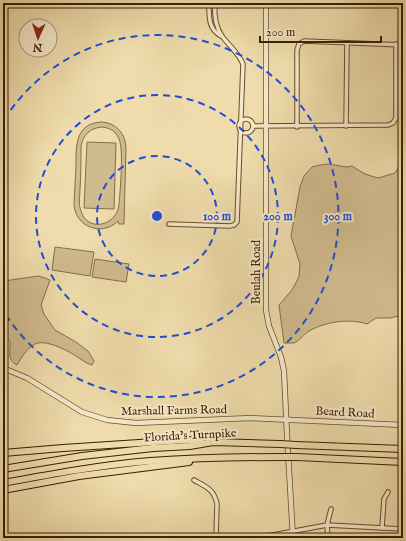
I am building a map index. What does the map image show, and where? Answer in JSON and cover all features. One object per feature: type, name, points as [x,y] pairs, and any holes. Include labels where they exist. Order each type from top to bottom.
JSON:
[{"type":"highway","points":[[3,454],[63,448],[185,440],[213,442]]},
{"type":"highway","name":"Florida's Turnpike","points":[[3,469],[82,456],[213,442],[403,449]]},
{"type":"highway","name":"Florida's Turnpike","points":[[3,483],[79,469],[111,465],[149,461],[222,457],[297,457],[403,462]]},
{"type":"highway","points":[[3,490],[79,476],[180,464],[222,457]]},
{"type":"street","points":[[209,3],[212,28],[215,32],[222,36]]},
{"type":"street","points":[[169,224],[230,226],[236,224],[237,222],[242,64],[240,57],[222,36],[215,21],[215,3]]},
{"type":"street","name":"Beulah Road","points":[[266,3],[266,310],[284,371],[293,538]]},
{"type":"street","points":[[297,127],[297,50],[299,44],[304,41],[403,45]]},
{"type":"street","points":[[346,126],[347,42]]},
{"type":"street","points":[[240,126],[242,122],[246,120],[251,122],[253,126],[266,127],[388,126],[393,123],[396,118],[396,44]]},
{"type":"street","points":[[240,126],[242,131],[246,133],[251,131],[253,126]]},
{"type":"street","name":"Marshall Farms Road","points":[[3,368],[27,378],[82,412],[107,420],[136,423],[251,418],[286,420]]},
{"type":"street","name":"Beard Road","points":[[286,420],[403,425]]},
{"type":"street","points":[[194,480],[212,491],[218,504],[216,538],[238,538]]},
{"type":"street","points":[[382,528],[384,499],[388,492]]},
{"type":"street","points":[[328,538],[327,525],[331,508]]},
{"type":"street","points":[[242,538],[292,532],[327,525],[403,529]]},
{"type":"shaded area","points":[[102,122],[112,124],[122,133],[126,147],[124,224],[119,224],[118,221],[112,226],[97,229],[84,224],[79,219],[74,204],[77,144],[82,131],[93,123]],"holes":[[[102,127],[110,129],[114,132],[118,136],[120,144],[121,171],[119,205],[113,218],[107,222],[95,224],[84,218],[80,206],[81,146],[85,135],[94,129]]]},
{"type":"shaded area","points":[[87,142],[116,143],[114,209],[84,208]]},
{"type":"shaded area","points":[[403,160],[403,315],[390,318],[376,318],[367,324],[353,321],[330,323],[309,331],[294,343],[284,343],[279,305],[292,290],[299,277],[300,264],[291,236],[300,187],[304,176],[312,167],[328,164],[347,167],[352,166],[365,174],[378,178],[395,173]]},
{"type":"shaded area","points":[[55,247],[94,252],[90,276],[52,270]]},
{"type":"shaded area","points":[[95,259],[129,264],[126,282],[92,277]]},
{"type":"shaded area","points":[[38,276],[50,280],[41,305],[44,314],[55,330],[88,351],[94,361],[92,365],[62,348],[45,343],[35,344],[29,348],[24,353],[17,365],[11,360],[10,341],[4,335],[3,329],[4,281]]}]
